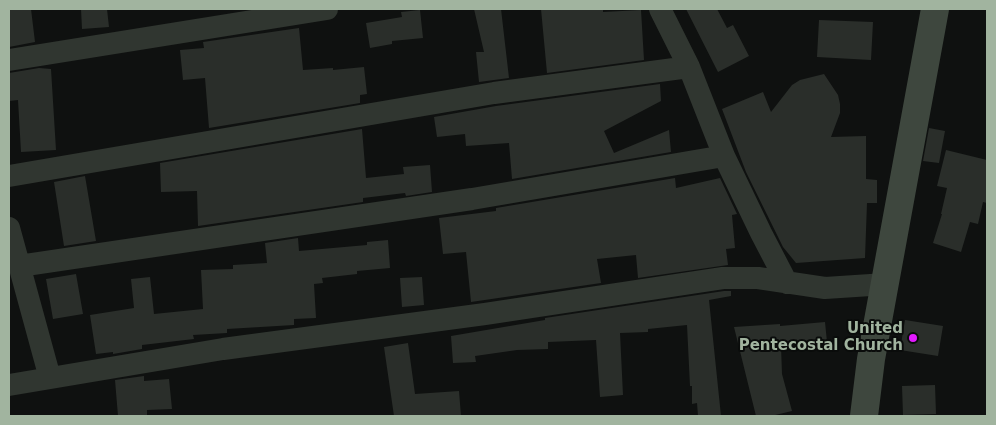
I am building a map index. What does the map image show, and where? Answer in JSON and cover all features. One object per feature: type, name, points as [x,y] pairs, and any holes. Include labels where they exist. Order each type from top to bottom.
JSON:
[{"type":"street","points":[[9,60],[327,9]]},
{"type":"street","points":[[660,9],[689,67],[724,156],[787,282]]},
{"type":"street","points":[[864,416],[872,360],[935,9]]},
{"type":"street","points":[[9,176],[494,93],[689,67]]},
{"type":"street","points":[[19,266],[472,200],[724,156]]},
{"type":"street","points":[[9,228],[50,378]]},
{"type":"street","points":[[9,385],[223,349],[485,314],[723,278],[758,278],[825,288],[886,284]]},
{"type":"building","points":[[9,9],[31,9],[35,42],[9,47]]},
{"type":"building","points":[[81,9],[107,9],[109,27],[82,29]]},
{"type":"building","points":[[474,9],[501,9],[509,78],[479,82],[476,52],[484,52]]},
{"type":"building","points":[[541,9],[603,9],[603,12],[641,10],[644,60],[547,73]]},
{"type":"building","points":[[686,9],[717,9],[727,28],[733,25],[749,56],[718,72]]},
{"type":"building","points":[[420,10],[423,38],[392,41],[392,44],[370,48],[366,23],[402,17],[401,12]]},
{"type":"building","points":[[819,20],[873,22],[871,60],[817,57]]},
{"type":"building","points":[[299,28],[303,70],[364,67],[367,94],[360,95],[360,103],[209,128],[205,78],[183,80],[180,50],[204,48],[203,42]]},
{"type":"building","points":[[39,68],[51,69],[56,150],[21,152],[18,100],[9,101],[9,73]]},
{"type":"building","points":[[824,74],[838,95],[840,104],[840,113],[831,137],[866,136],[866,179],[877,180],[877,203],[867,203],[865,258],[796,263],[783,247],[746,172],[722,109],[763,92],[771,112],[792,85],[800,80]]},
{"type":"building","points":[[660,84],[661,101],[604,131],[614,153],[669,130],[671,152],[512,179],[509,143],[466,146],[465,134],[437,137],[434,117],[496,106]]},
{"type":"building","points":[[929,128],[945,131],[939,163],[923,161]]},
{"type":"building","points":[[362,129],[366,178],[404,174],[403,167],[430,165],[432,192],[406,196],[405,193],[363,198],[363,202],[198,226],[197,191],[161,192],[160,163]]},
{"type":"building","points":[[946,150],[987,160],[987,203],[983,202],[978,224],[970,222],[961,252],[933,243],[942,214],[947,188],[937,186]]},
{"type":"building","points":[[85,176],[96,241],[64,246],[54,182]]},
{"type":"building","points":[[675,178],[676,188],[720,178],[737,214],[732,215],[735,248],[726,249],[728,265],[638,278],[636,255],[597,259],[601,283],[471,302],[466,252],[443,254],[439,218],[496,211],[496,208]]},
{"type":"building","points":[[298,238],[299,251],[367,245],[367,242],[388,240],[390,268],[357,271],[357,274],[322,278],[323,283],[314,284],[316,318],[294,319],[294,325],[227,329],[227,333],[193,335],[194,339],[142,345],[142,349],[113,354],[113,352],[96,354],[90,315],[134,308],[131,279],[150,277],[154,314],[203,309],[201,270],[233,269],[233,265],[267,263],[265,243]]},
{"type":"building","points":[[76,274],[83,314],[53,319],[46,279]]},
{"type":"building","points":[[422,277],[424,305],[402,307],[400,278]]},
{"type":"building","points":[[731,291],[731,296],[709,300],[721,416],[698,416],[697,403],[692,404],[687,325],[648,329],[648,332],[620,333],[623,395],[600,397],[596,340],[548,342],[548,349],[517,350],[475,356],[476,362],[453,363],[451,336],[545,320],[545,318]]},
{"type":"building","points":[[905,320],[943,326],[938,356],[900,350]]},
{"type":"building","points":[[825,322],[827,342],[781,346],[782,374],[792,411],[771,416],[756,416],[734,327],[780,324],[780,326]]},
{"type":"building","points":[[408,343],[415,394],[459,391],[461,416],[394,416],[384,347]]},
{"type":"building","points":[[144,376],[144,381],[169,379],[172,409],[147,410],[147,416],[118,416],[115,380]]},
{"type":"building","points":[[935,385],[936,414],[903,415],[902,386]]},
{"type":"place","name":"United Pentecostal Church","points":[[913,338]]}]
